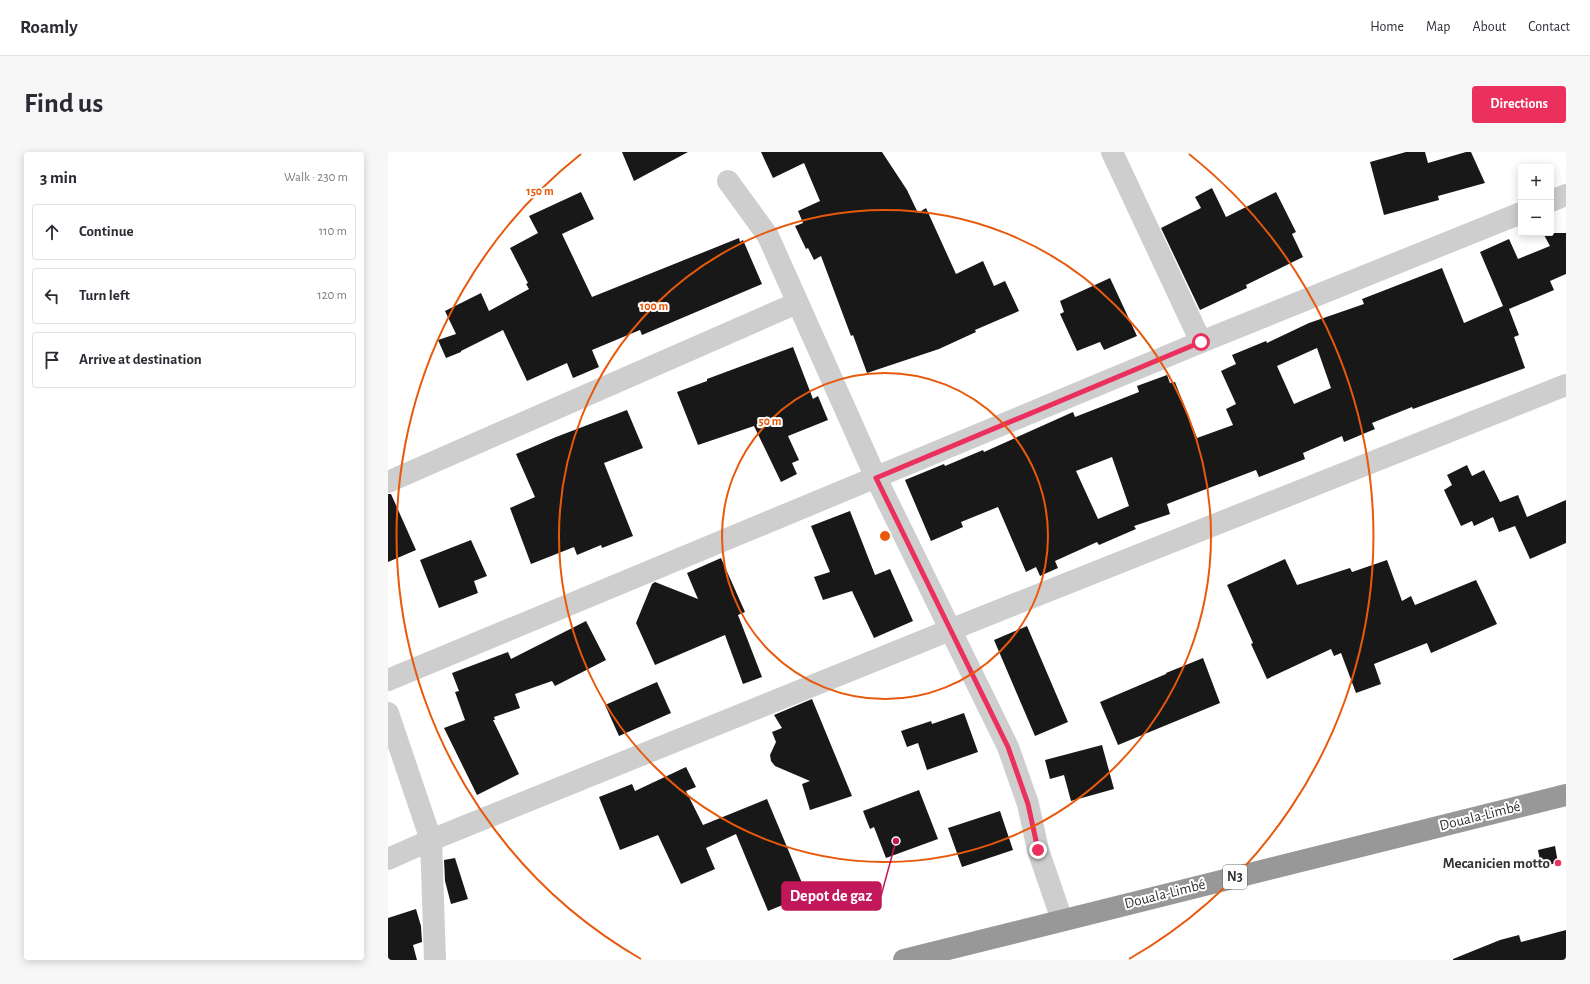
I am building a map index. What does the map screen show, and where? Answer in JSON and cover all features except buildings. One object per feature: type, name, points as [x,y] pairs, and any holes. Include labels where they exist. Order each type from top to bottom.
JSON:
[{"type":"highway","name":"Douala-Limbé","points":[[904,960],[1566,795]]},
{"type":"street","points":[[1112,152],[1201,342]]},
{"type":"street","points":[[728,181],[768,236],[876,478],[1008,747],[1028,804],[1038,850],[1062,920]]},
{"type":"street","points":[[1554,200],[1566,195]]},
{"type":"street","points":[[388,680],[1201,342],[1518,214]]},
{"type":"street","points":[[388,482],[797,303]]},
{"type":"street","points":[[388,859],[431,840],[950,630],[1566,385]]},
{"type":"street","points":[[388,713],[431,840],[436,960]]},
{"type":"place","name":"Depot de gaz","points":[[896,841]]},
{"type":"place","name":"Mecanicien motto","points":[[1558,863]]},
{"type":"route","points":[[1038,850],[1028,804],[1008,747],[876,478],[1201,342]]}]
